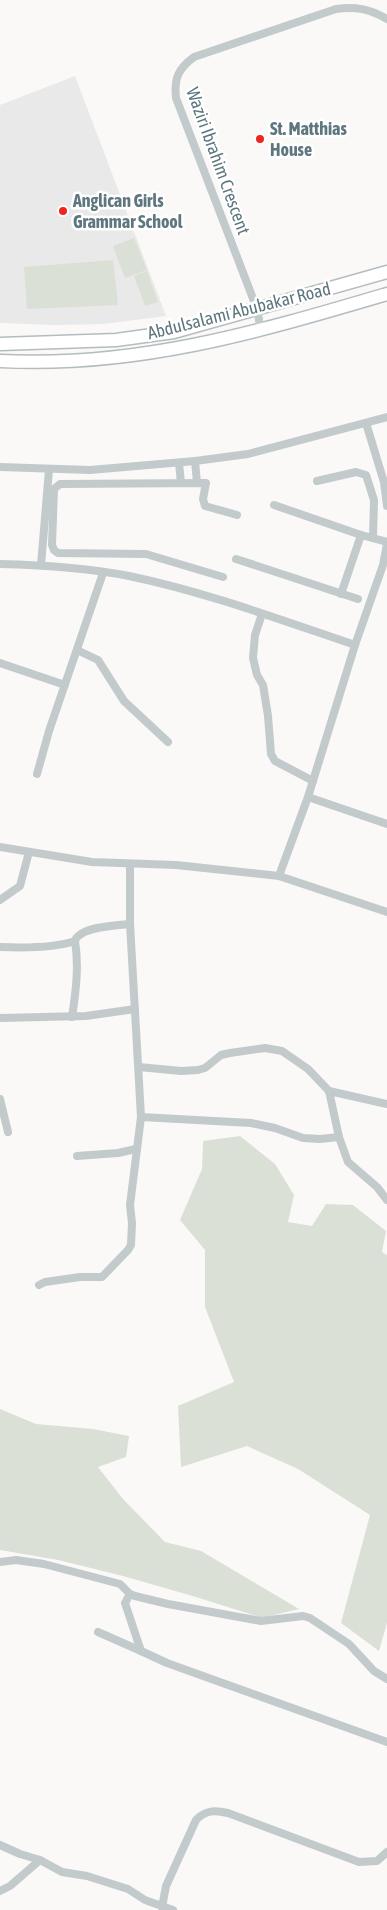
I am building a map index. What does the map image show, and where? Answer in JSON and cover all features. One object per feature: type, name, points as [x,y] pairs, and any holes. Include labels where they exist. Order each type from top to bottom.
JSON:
[{"type":"main road","name":"Abdulsalami Abubakar Road","points":[[0,344],[80,342],[136,338],[174,332],[387,272]]},
{"type":"main road","name":"Abdulsalami Abubakar Road","points":[[0,361],[22,362],[128,357],[179,349],[261,331],[387,294]]},
{"type":"street","name":"Waziri Ibrahim Crescent","points":[[261,331],[257,309],[176,98],[176,76],[184,65],[194,57],[254,35],[336,9],[348,7],[366,9],[387,19]]},
{"type":"street","points":[[0,468],[99,470],[196,461],[248,454],[387,418]]},
{"type":"street","points":[[366,423],[384,482],[387,506]]},
{"type":"street","points":[[196,461],[197,483]]},
{"type":"street","points":[[179,463],[181,483]]},
{"type":"street","points":[[41,565],[49,470]]},
{"type":"street","points":[[317,481],[356,472],[366,475],[374,500],[373,538]]},
{"type":"street","points":[[223,577],[146,554],[58,553],[52,545],[54,489],[60,484],[206,483],[202,499],[206,506],[237,515]]},
{"type":"street","points":[[274,505],[387,543],[385,566],[355,645],[313,782],[279,876]]},
{"type":"street","points":[[341,594],[361,535]]},
{"type":"street","points":[[236,559],[358,599]]},
{"type":"street","points":[[0,564],[41,565],[128,576],[174,587],[355,645]]},
{"type":"street","points":[[37,774],[76,650],[104,573]]},
{"type":"street","points":[[262,614],[255,635],[253,658],[257,675],[263,685],[271,754],[275,760],[313,782]]},
{"type":"street","points":[[76,650],[98,660],[124,701],[168,742]]},
{"type":"street","points":[[0,662],[65,685]]},
{"type":"street","points":[[308,797],[387,824]]},
{"type":"street","points":[[0,847],[92,862],[176,865],[279,876],[387,912]]},
{"type":"street","points":[[0,900],[20,886],[29,852]]},
{"type":"street","points":[[40,1284],[80,1277],[102,1277],[130,1248],[132,1223],[130,1205],[141,1118],[130,924],[130,864]]},
{"type":"street","points":[[72,1016],[76,994],[78,959],[75,941],[78,936],[89,930],[106,926],[130,924]]},
{"type":"street","points":[[0,947],[55,946],[75,941]]},
{"type":"street","points":[[0,1018],[72,1016],[135,1010]]},
{"type":"street","points":[[139,1068],[181,1071],[198,1070],[204,1068],[221,1055],[265,1048],[282,1051],[308,1069],[329,1091],[339,1137],[348,1162],[387,1197]]},
{"type":"street","points":[[329,1091],[387,1104]]},
{"type":"street","points":[[0,1099],[8,1132]]},
{"type":"street","points":[[141,1118],[244,1122],[262,1124],[303,1138],[339,1137]]},
{"type":"street","points":[[77,1156],[118,1153],[136,1149]]},
{"type":"street","points":[[0,1562],[16,1560],[44,1564],[120,1584],[130,1594],[168,1604],[266,1622],[303,1616],[310,1618],[349,1644],[374,1671],[387,1679]]},
{"type":"street","points":[[130,1594],[125,1603],[141,1651]]},
{"type":"street","points":[[98,1632],[175,1666],[387,1742]]},
{"type":"street","points":[[162,1907],[166,1886],[196,1820],[203,1813],[214,1810],[228,1813],[359,1862],[376,1861],[387,1852]]},
{"type":"street","points":[[0,1845],[40,1860],[62,1872],[87,1876],[128,1889],[145,1900],[172,1910]]},
{"type":"street","points":[[0,1891],[10,1886],[40,1860]]},
{"type":"shaded area","name":"Anglican Girls Grammar School","points":[[75,76],[166,316],[104,324],[0,323],[0,105]]},
{"type":"shaded area","points":[[134,238],[147,270],[125,278],[113,246]]},
{"type":"shaded area","points":[[113,260],[118,305],[27,309],[24,267]]},
{"type":"shaded area","points":[[147,271],[158,302],[145,306],[134,276]]},
{"type":"shaded area","points":[[240,1136],[275,1164],[294,1195],[288,1222],[312,1226],[326,1204],[353,1205],[386,1231],[382,1252],[387,1255],[387,1623],[379,1651],[341,1623],[370,1515],[298,1469],[247,1446],[181,1467],[178,1406],[234,1382],[205,1307],[205,1250],[180,1220],[202,1169],[203,1141]]},
{"type":"shaded area","points":[[0,1409],[36,1424],[93,1429],[129,1436],[126,1457],[98,1467],[123,1499],[165,1542],[201,1551],[299,1609],[262,1618],[123,1576],[58,1560],[0,1550]]},
{"type":"place","name":"St. Matthias House","points":[[260,139]]},
{"type":"place","name":"Anglican Girls Grammar School","points":[[63,211]]}]
